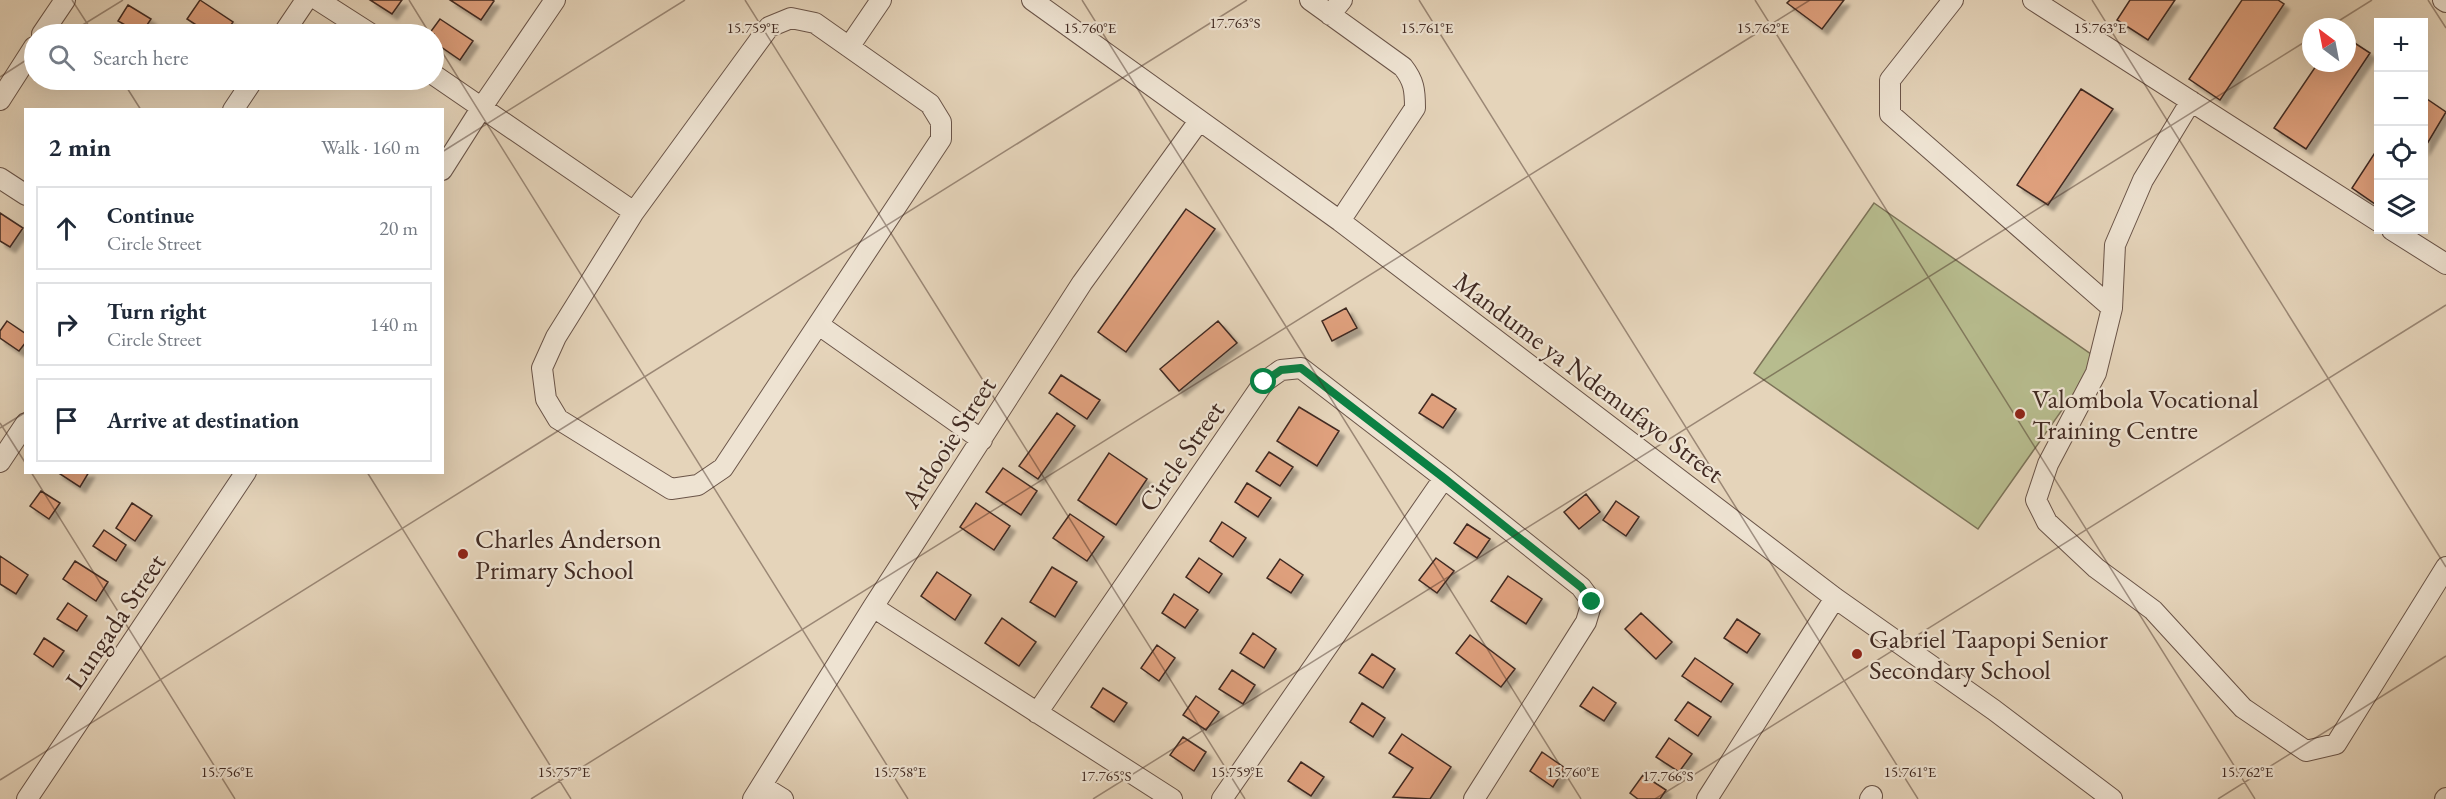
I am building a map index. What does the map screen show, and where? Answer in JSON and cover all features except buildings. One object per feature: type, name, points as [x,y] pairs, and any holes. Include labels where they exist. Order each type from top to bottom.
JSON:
[{"type":"street","points":[[49,24],[65,0]]},
{"type":"street","points":[[290,24],[306,0]]},
{"type":"street","points":[[318,0],[355,24]]},
{"type":"street","points":[[444,167],[555,0]]},
{"type":"street","points":[[849,47],[881,0]]},
{"type":"street","name":"Mandume ya Ndemufayo Street","points":[[1032,0],[1340,221],[1835,598],[1994,710],[2112,799]]},
{"type":"street","points":[[1310,0],[1336,7],[1403,67],[1412,77],[1415,87],[1415,108],[1340,221]]},
{"type":"street","points":[[1953,0],[1890,80],[1890,114],[2112,308]]},
{"type":"street","points":[[2033,0],[2374,218]]},
{"type":"street","points":[[791,18],[815,23],[930,104],[941,122],[941,139],[819,326],[723,468],[698,485],[671,489],[558,419],[546,399],[542,368],[556,337],[634,212],[769,27],[791,18]]},
{"type":"street","points":[[0,100],[24,63]]},
{"type":"street","points":[[444,82],[634,212]]},
{"type":"street","points":[[234,108],[246,90]]},
{"type":"street","points":[[2191,101],[2143,180],[2115,245],[2112,308],[2096,373],[2048,464],[2036,500],[2047,522],[2096,568],[2153,610],[2243,708],[2306,751],[2336,744],[2446,567]]},
{"type":"street","name":"Ardooie Street","points":[[758,792],[873,607],[1082,283],[1199,121]]},
{"type":"street","points":[[0,178],[24,194]]},
{"type":"street","points":[[2398,234],[2446,264]]},
{"type":"street","points":[[819,326],[982,441]]},
{"type":"street","name":"Circle Street","points":[[1037,713],[1264,382],[1281,370],[1301,368],[1581,587],[1592,602],[1586,622],[1474,799]]},
{"type":"street","points":[[0,462],[24,426]]},
{"type":"street","name":"Lungada Street","points":[[27,799],[245,474]]},
{"type":"street","points":[[1222,799],[1444,478]]},
{"type":"street","points":[[1707,799],[1835,598]]},
{"type":"street","points":[[873,607],[1172,799]]},
{"type":"street","points":[[758,792],[783,799]]},
{"type":"green space","points":[[1874,203],[2098,359],[1978,529],[1754,373]]},
{"type":"place","name":"Valombola Vocational Training Centre","points":[[2020,414]]},
{"type":"place","name":"Charles Anderson Primary School","points":[[463,554]]},
{"type":"place","name":"Gabriel Taapopi Senior Secondary School","points":[[1857,654]]},
{"type":"route","points":[[1264,382],[1281,370],[1301,368],[1581,587],[1592,602]]}]
